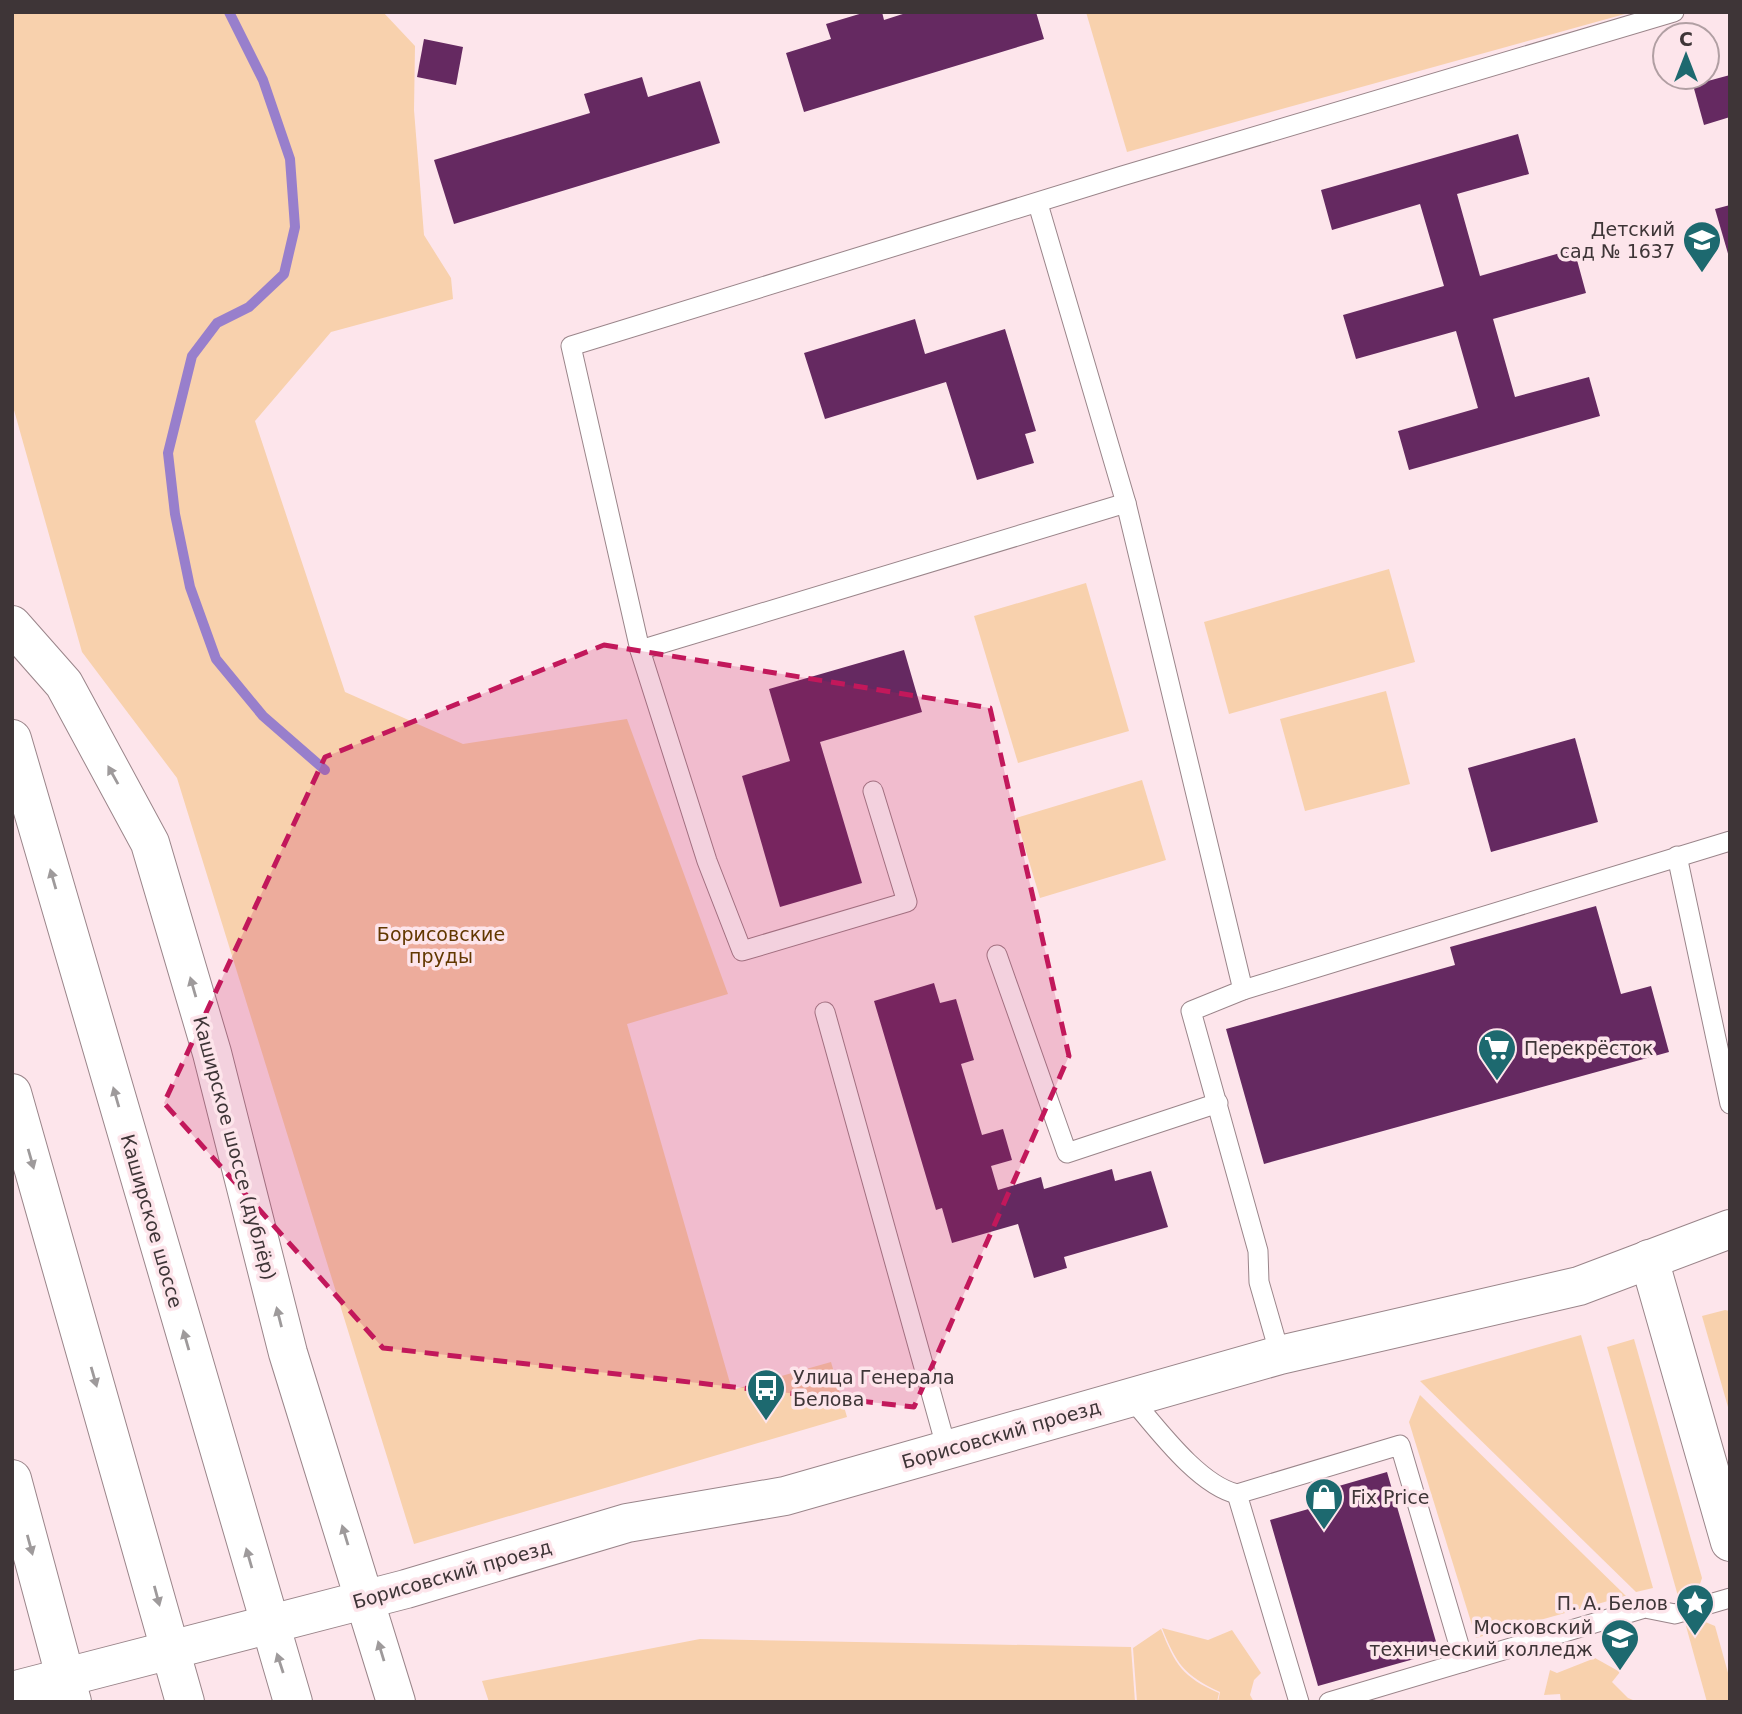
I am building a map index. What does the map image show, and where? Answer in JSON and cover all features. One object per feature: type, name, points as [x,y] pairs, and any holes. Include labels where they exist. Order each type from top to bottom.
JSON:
[{"type":"main road","name":"Каширское шоссе (дублёр)","points":[[12,625],[64,684],[150,843],[212,1053],[288,1353],[396,1702]]},
{"type":"main road","name":"Каширское шоссе","points":[[12,739],[268,1624],[293,1702]]},
{"type":"main road","points":[[12,1093],[185,1702]]},
{"type":"main road","name":"Борисовский проезд","points":[[12,1691],[69,1690],[172,1650],[365,1600],[628,1523],[785,1496],[1280,1355],[1579,1286],[1730,1229]]},
{"type":"main road","points":[[1648,1259],[1730,1542]]},
{"type":"main road","points":[[12,1479],[69,1690]]},
{"type":"lane","points":[[873,791],[907,902],[742,951],[708,861],[640,650],[571,346],[1674,12]]},
{"type":"lane","points":[[1038,204],[1126,503],[1243,990]]},
{"type":"lane","points":[[640,650],[1126,503]]},
{"type":"lane","points":[[1280,1355],[1259,1282],[1258,1251],[1191,1011],[1243,990],[1730,841]]},
{"type":"lane","points":[[1677,856],[1730,1104]]},
{"type":"lane","points":[[998,955],[1067,1153],[1218,1103]]},
{"type":"lane","points":[[825,1012],[947,1450]]},
{"type":"lane","points":[[1130,1397],[1174,1447],[1213,1484],[1237,1494],[1400,1445],[1464,1662]]},
{"type":"lane","points":[[1237,1494],[1299,1702]]},
{"type":"lane","points":[[1329,1702],[1645,1608],[1675,1614],[1730,1598]]},
{"type":"highlighted area","points":[[604,645],[990,708],[1069,1056],[914,1407],[383,1348],[164,1103],[325,757]]},
{"type":"green space","name":"Борисовские пруды","points":[[12,12],[383,12],[415,46],[414,110],[424,235],[451,278],[453,299],[331,332],[255,421],[345,692],[463,744],[627,719],[728,994],[627,1024],[732,1390],[831,1362],[847,1417],[414,1544],[177,778],[82,652],[12,403]]},
{"type":"green space","points":[[1086,12],[1632,12],[1127,152]]},
{"type":"green space","points":[[1389,569],[1415,662],[1229,714],[1204,622]]},
{"type":"green space","points":[[1086,583],[1129,731],[1018,763],[974,616]]},
{"type":"green space","points":[[1386,691],[1410,784],[1305,811],[1280,719]]},
{"type":"green space","points":[[1142,780],[1166,860],[1040,898],[1016,818]]},
{"type":"green space","points":[[1730,1311],[1730,1414],[1702,1316]]},
{"type":"green space","points":[[1581,1335],[1653,1588],[1636,1592],[1420,1381]]},
{"type":"green space","points":[[1634,1339],[1702,1578],[1698,1590],[1678,1596],[1607,1347]]},
{"type":"green space","points":[[1420,1395],[1626,1596],[1476,1638],[1409,1422]]},
{"type":"green space","points":[[1703,1621],[1715,1626],[1730,1680],[1730,1702],[1707,1702],[1686,1626]]},
{"type":"green space","points":[[1162,1628],[1208,1640],[1232,1630],[1261,1673],[1254,1680],[1250,1695],[1254,1702],[1218,1702],[1220,1692],[1183,1668]]},
{"type":"green space","points":[[1161,1629],[1181,1668],[1196,1681],[1219,1693],[1217,1702],[1137,1702],[1133,1648]]},
{"type":"green space","points":[[700,1639],[1131,1647],[1135,1702],[489,1702],[482,1681]]},
{"type":"green space","points":[[1595,1658],[1620,1672],[1612,1682],[1628,1698],[1638,1702],[1561,1702],[1560,1694],[1544,1695],[1550,1670],[1557,1673]]},
{"type":"building","points":[[866,12],[882,12],[884,20],[909,12],[1036,12],[1044,39],[804,112],[786,53],[831,39],[826,24]]},
{"type":"building","points":[[424,39],[463,47],[456,85],[417,77]]},
{"type":"building","points":[[1730,75],[1730,117],[1704,125],[1695,91],[1721,91],[1721,77]]},
{"type":"building","points":[[642,77],[648,97],[700,81],[720,143],[454,224],[434,160],[590,113],[584,94]]},
{"type":"building","points":[[1518,134],[1529,174],[1457,194],[1480,276],[1574,249],[1586,293],[1493,319],[1515,397],[1589,377],[1600,416],[1409,470],[1398,431],[1478,408],[1456,331],[1356,359],[1343,315],[1444,286],[1420,204],[1332,230],[1321,190]]},
{"type":"building","points":[[1730,205],[1730,257],[1729,257],[1715,209]]},
{"type":"building","points":[[915,319],[925,354],[1005,329],[1036,431],[1025,434],[1034,463],[977,480],[946,382],[825,419],[804,353]]},
{"type":"building","points":[[904,650],[922,712],[820,742],[862,883],[780,907],[742,776],[790,761],[769,689]]},
{"type":"building","points":[[1575,738],[1598,822],[1491,852],[1468,768]]},
{"type":"building","points":[[1596,906],[1621,994],[1651,986],[1669,1052],[1264,1164],[1226,1029],[1455,965],[1450,947]]},
{"type":"building","points":[[934,983],[940,1003],[956,999],[974,1060],[961,1064],[982,1135],[1003,1129],[1012,1160],[991,1166],[998,1190],[1041,1177],[1044,1189],[1112,1169],[1115,1181],[1151,1171],[1168,1227],[1064,1257],[1067,1268],[1034,1278],[1018,1224],[952,1243],[942,1208],[936,1210],[874,1001]]},
{"type":"building","points":[[1387,1472],[1439,1652],[1318,1686],[1270,1520],[1312,1508],[1315,1497],[1325,1490]]},
{"type":"waterway","points":[[229,12],[263,80],[290,159],[295,227],[284,274],[249,307],[217,323],[192,356],[168,453],[175,514],[190,587],[216,659],[263,716],[325,770]]},
{"type":"place","name":"Детский сад № 1637","points":[[1702,274]]},
{"type":"place","name":"Перекрёсток","points":[[1497,1082]]},
{"type":"place","name":"Улица Генерала Белова","points":[[766,1422]]},
{"type":"place","name":"Fix Price","points":[[1324,1531]]},
{"type":"place","name":"П. А. Белов","points":[[1695,1637]]},
{"type":"place","name":"Московский технический колледж","points":[[1620,1672]]}]
